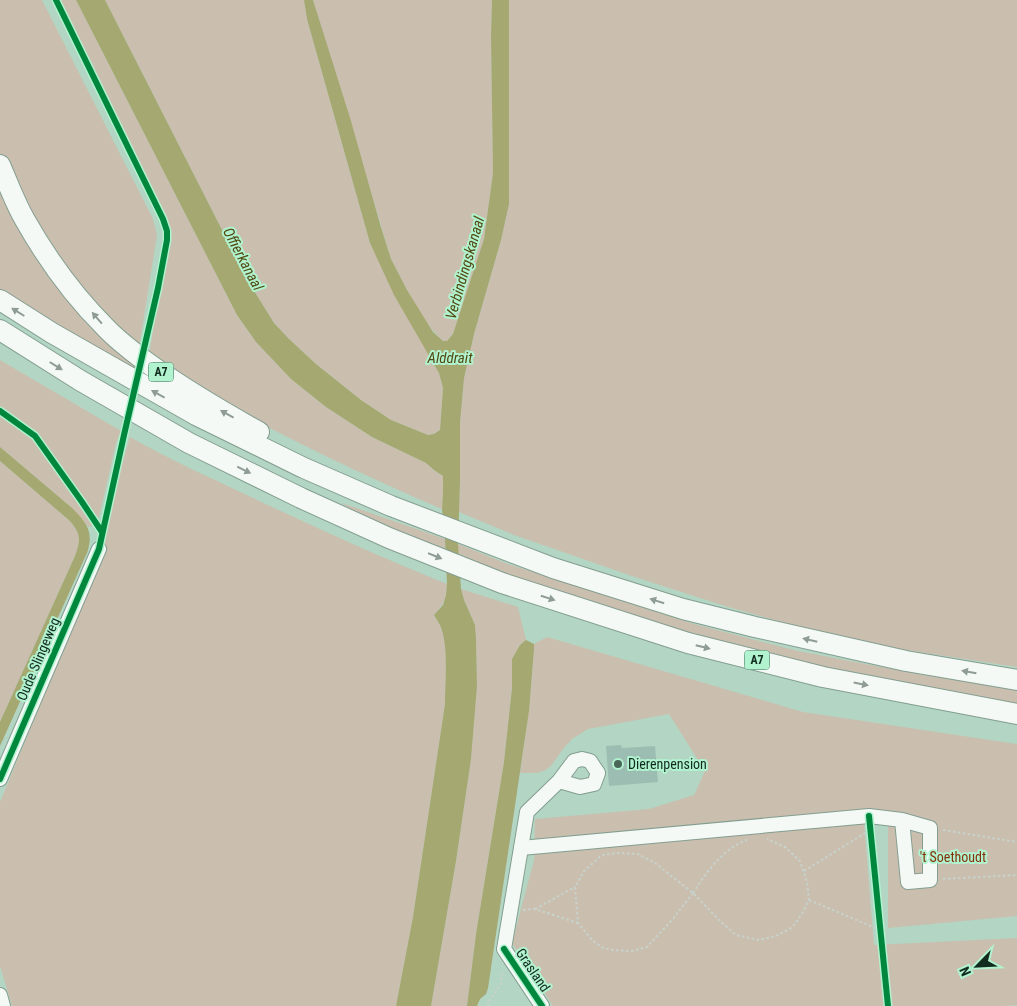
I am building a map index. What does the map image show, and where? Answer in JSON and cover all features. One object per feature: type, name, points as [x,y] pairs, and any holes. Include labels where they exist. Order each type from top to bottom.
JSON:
[{"type":"highway","name":"A7","points":[[0,165],[24,218],[43,252],[65,282],[105,328],[118,340],[163,374],[221,411],[359,486],[391,506]]},
{"type":"highway","name":"A7","points":[[0,300],[52,333],[196,415],[304,468],[391,506],[502,549],[553,568],[626,591],[755,628],[906,661],[1017,680]]},
{"type":"highway","name":"A7","points":[[0,330],[81,381],[189,443],[301,498],[389,538],[502,583],[688,644],[823,677],[1017,714]]},
{"type":"street","name":"Oude Slingeweg","points":[[0,779],[99,549]]},
{"type":"street","name":"Grasland","points":[[542,1006],[504,949],[527,812],[559,781]]},
{"type":"street","points":[[521,848],[902,820],[930,828],[930,880],[908,882],[902,820]]},
{"type":"street","points":[[0,995],[3,1006]]},
{"type":"path","points":[[804,871],[869,823],[871,839]]},
{"type":"path","points":[[930,828],[1017,842]]},
{"type":"path","points":[[510,911],[535,909],[578,923],[592,940],[603,948],[632,952],[647,947],[672,920],[707,872],[728,850],[741,842],[753,838]]},
{"type":"path","points":[[535,909],[575,887],[584,871],[602,856],[618,853],[638,854],[655,863],[693,893],[736,935],[759,940],[776,936],[793,927],[803,912],[808,900],[807,882],[800,861],[785,847],[768,839],[760,839]]},
{"type":"path","points":[[930,880],[1017,875]]},
{"type":"path","points":[[575,887],[578,923]]},
{"type":"path","points":[[808,900],[880,930]]},
{"type":"path","points":[[880,921],[881,940]]},
{"type":"path","points":[[488,1006],[488,1003],[502,984],[504,949]]},
{"type":"green space","points":[[0,0],[42,0],[153,219],[157,235],[139,348],[77,290],[12,183],[0,153]]},
{"type":"green space","points":[[51,0],[76,0],[237,315],[256,342],[291,379],[326,407],[372,437],[426,463],[443,476],[442,509],[358,472],[277,432],[214,398],[149,356],[166,244],[164,227]]},
{"type":"green space","points":[[105,0],[304,0],[307,19],[370,243],[439,373],[443,388],[440,430],[428,435],[391,420],[361,400],[316,364],[274,323],[248,281]]},
{"type":"green space","points":[[313,0],[492,0],[493,173],[484,239],[453,334],[447,341],[443,341],[428,324],[408,292],[391,259]]},
{"type":"green space","points":[[509,0],[1017,0],[1017,667],[906,650],[825,634],[728,607],[632,576],[514,535],[459,512],[460,423],[464,378],[509,204]]},
{"type":"green space","points":[[0,187],[30,247],[188,401],[0,289]]},
{"type":"green space","points":[[0,360],[121,431],[116,443],[99,518],[96,517],[38,434],[0,406]]},
{"type":"green space","points":[[0,415],[33,440],[86,513],[93,526],[88,527],[72,508],[0,447]]},
{"type":"green space","points":[[130,437],[298,519],[447,584],[444,601],[434,615],[440,625],[445,643],[445,704],[413,917],[396,1006],[12,1006],[0,966],[0,802],[99,563],[117,480]]},
{"type":"green space","points":[[0,461],[70,521],[78,534],[79,541],[75,556],[0,722]]},
{"type":"green space","points":[[342,503],[445,539],[445,556],[363,518]]},
{"type":"green space","points":[[458,544],[508,564],[694,624],[798,651],[923,675],[1017,689],[1017,707],[791,663],[689,636],[511,579],[458,553]]},
{"type":"green space","points":[[461,589],[518,607],[526,640],[520,645],[512,659],[512,688],[504,762],[476,934],[467,1006],[431,1006],[471,759],[477,686],[475,625]]},
{"type":"green space","name":"'t Soethoudt","points":[[547,637],[803,712],[1017,744],[1017,916],[888,928],[888,825],[864,822],[874,945],[1017,938],[1017,1005],[553,1006],[512,943],[534,860],[535,819],[649,809],[694,795],[705,771],[669,714],[588,729],[572,739],[551,766],[544,771],[520,773],[529,709],[534,644]]},
{"type":"water","name":"Alddrait","points":[[76,0],[105,0],[248,281],[274,323],[316,364],[361,400],[391,420],[428,435],[440,430],[443,388],[439,373],[394,295],[370,243],[307,19],[304,0],[313,0],[391,259],[407,290],[433,332],[443,341],[447,341],[453,334],[484,239],[493,173],[492,0],[509,0],[509,204],[464,378],[460,423],[458,544],[461,589],[475,625],[477,686],[471,759],[431,1006],[396,1006],[413,917],[445,704],[445,643],[440,625],[434,615],[443,605],[447,584],[442,509],[443,476],[426,463],[372,437],[326,407],[291,379],[256,342],[237,315]]},
{"type":"water","points":[[0,447],[77,513],[88,528],[90,539],[87,553],[0,746],[0,722],[75,556],[79,537],[70,521],[0,461]]},
{"type":"water","points":[[526,640],[534,644],[529,711],[488,988],[477,1006],[467,1006],[476,934],[504,762],[512,688],[512,659],[520,645]]},
{"type":"building","name":"Dierenpension","points":[[621,745],[622,748],[655,746],[658,782],[609,786],[606,746]]},
{"type":"cycle path","points":[[0,779],[99,549],[158,288],[167,240],[167,231],[163,219],[56,0]]},
{"type":"cycle path","points":[[0,411],[35,436],[102,532]]},
{"type":"cycle path","points":[[869,816],[888,1006]]},
{"type":"cycle path","points":[[504,949],[542,1006]]},
{"type":"place","name":"Dierenpension","points":[[618,764]]},
{"type":"water label","name":"Offierkanaal","points":[[243,259]]},
{"type":"water label","name":"Verbindingskanaal","points":[[465,268]]}]
